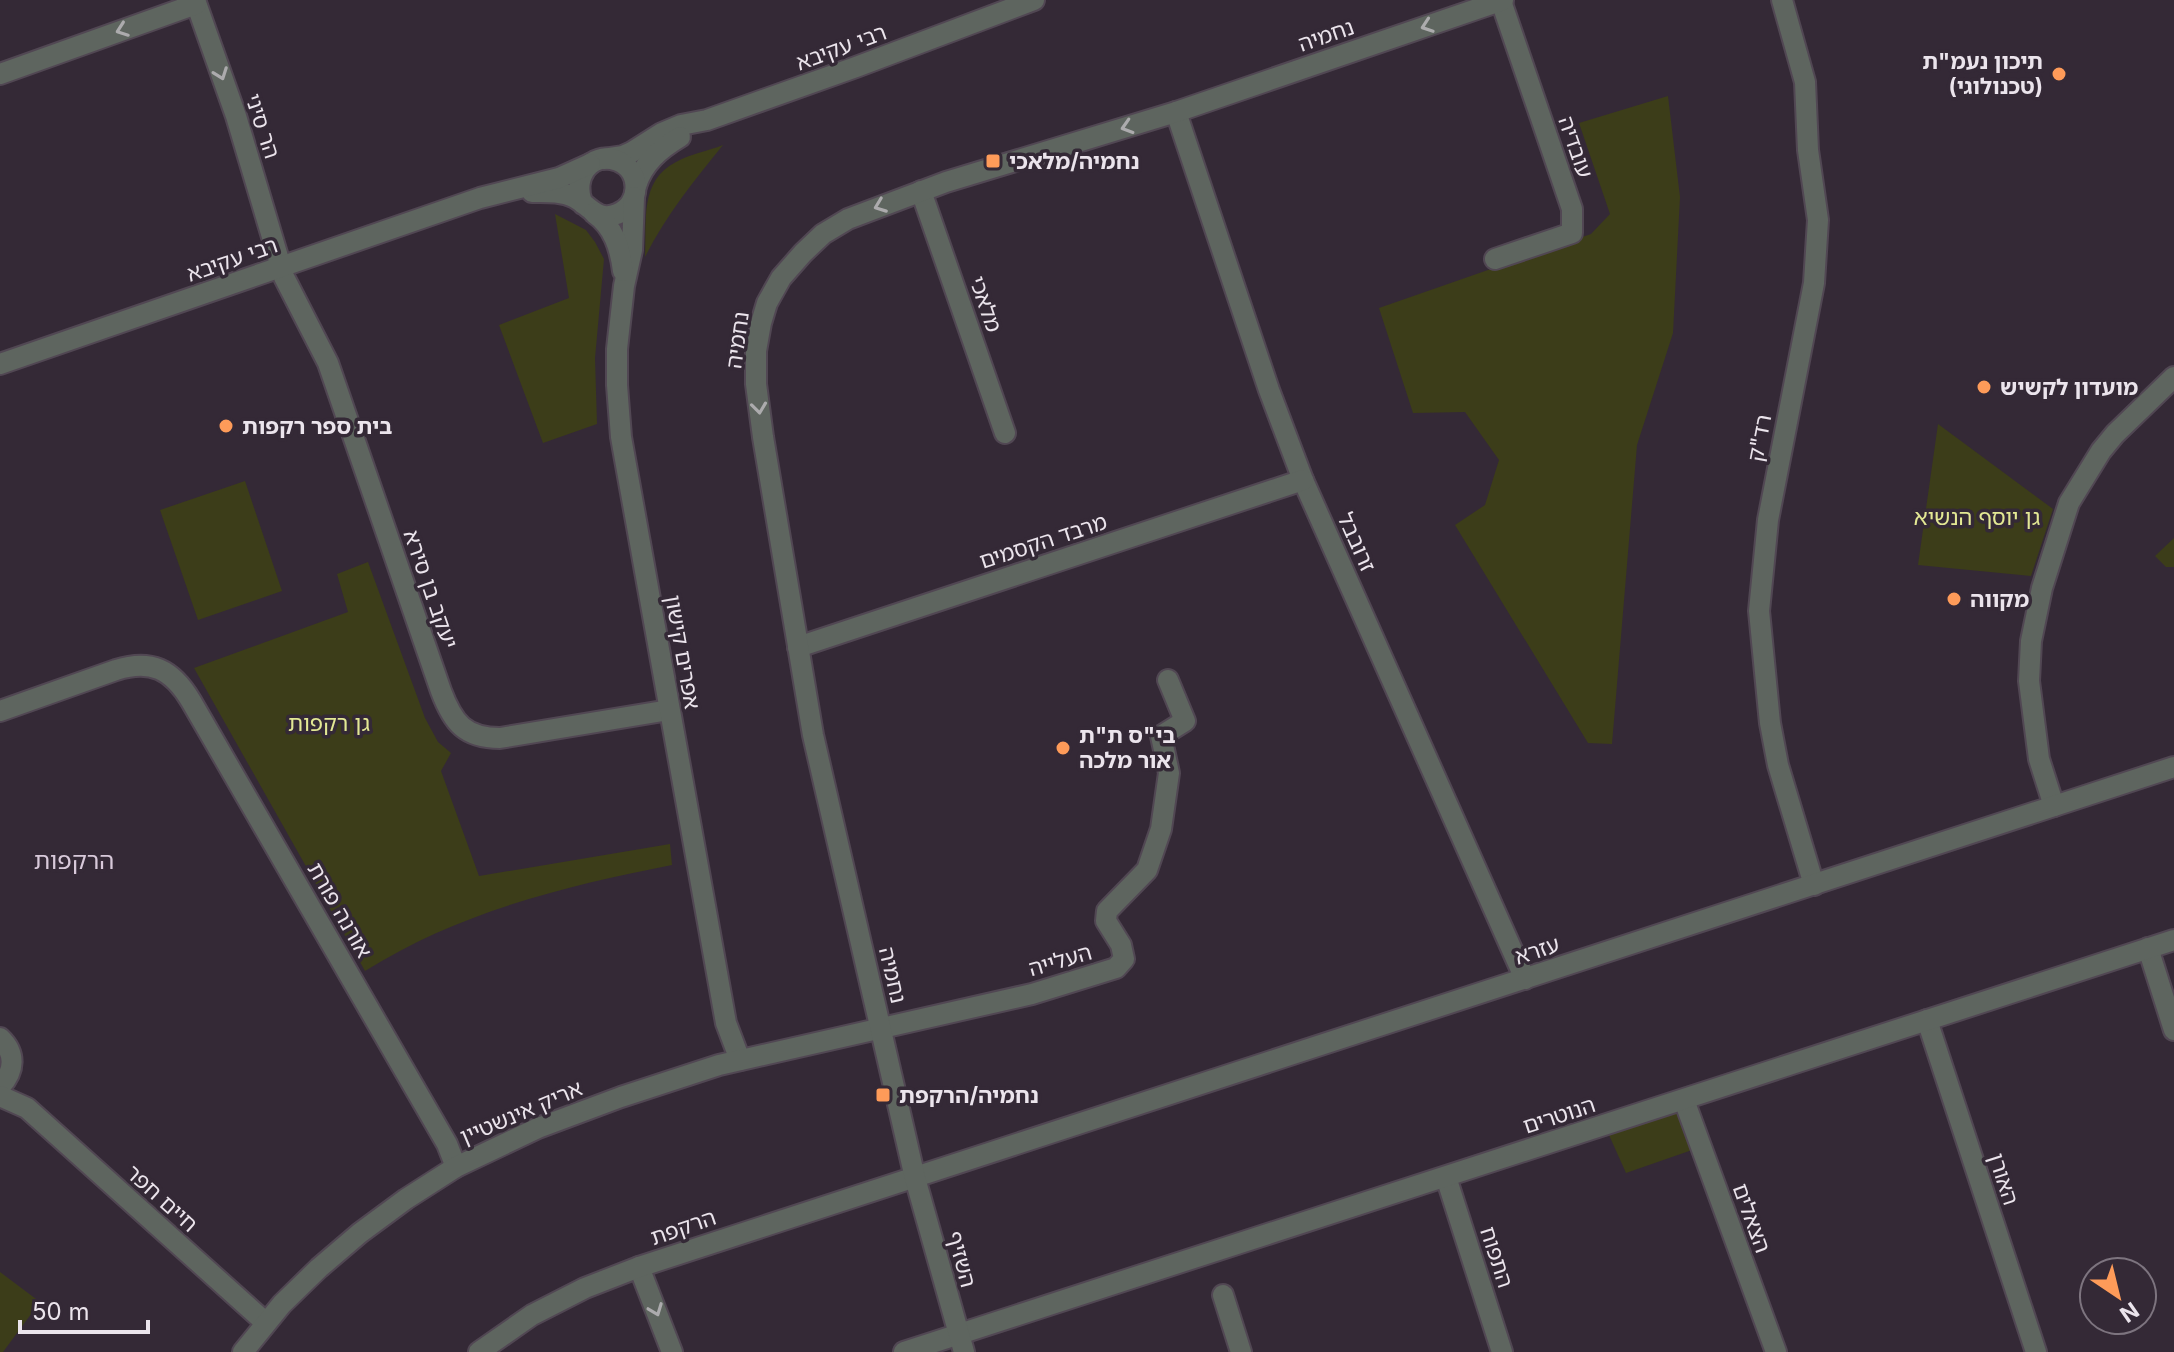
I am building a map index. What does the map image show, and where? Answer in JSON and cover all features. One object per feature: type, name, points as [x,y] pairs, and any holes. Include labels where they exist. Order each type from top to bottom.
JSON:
[{"type":"street","name":"רבי עקיבא","points":[[0,364],[480,198],[559,178],[597,162],[623,156],[681,125],[707,120],[1034,0]]},
{"type":"street","name":"נחמיה","points":[[915,1178],[813,735],[798,647],[756,384],[756,351],[767,303],[781,278],[823,234],[848,219],[921,191],[1176,112],[1502,0]]},
{"type":"street","name":"עובדיה","points":[[1495,259],[1572,233],[1572,209],[1502,0]]},
{"type":"street","name":"רד\"ק","points":[[1782,0],[1805,82],[1808,150],[1818,220],[1814,283],[1768,520],[1759,611],[1770,723],[1778,765],[1814,885]]},
{"type":"street","points":[[0,74],[195,2]]},
{"type":"street","name":"הר סיני","points":[[195,2],[236,116],[281,267]]},
{"type":"street","name":"זרובבל","points":[[1176,112],[1269,390],[1303,480],[1525,979]]},
{"type":"street","name":"רבי עקיבא","points":[[635,191],[644,167],[658,153],[707,120]]},
{"type":"street","points":[[616,160],[633,175],[635,191],[627,208],[606,216],[588,209],[578,192],[580,178],[597,162],[616,160]]},
{"type":"street","name":"אפרים קישון","points":[[635,191],[632,250],[624,286],[617,349],[618,410],[623,452],[726,1023],[740,1060]]},
{"type":"street","name":"מלאכי","points":[[921,191],[1005,433]]},
{"type":"street","name":"רבי עקיבא","points":[[480,198],[544,192],[574,197],[588,209]]},
{"type":"street","name":"אפרים קישון","points":[[588,209],[607,224],[615,238],[622,262],[624,286]]},
{"type":"street","name":"יעקב בן סירא","points":[[281,267],[328,363],[441,691],[455,720],[477,736],[500,738],[669,710]]},
{"type":"street","points":[[2054,806],[2039,759],[2029,681],[2031,641],[2042,588],[2069,503],[2101,451],[2174,377]]},
{"type":"street","name":"מרבד הקסמים","points":[[798,647],[1303,480]]},
{"type":"street","name":"אורנה פורת","points":[[0,711],[126,668],[145,665],[161,669],[180,685],[460,1165]]},
{"type":"street","name":"העלייה","points":[[880,1027],[1032,994],[1116,968],[1124,959],[1121,945],[1106,921],[1107,911],[1147,870],[1161,829],[1169,773],[1161,736],[1185,721],[1168,680]]},
{"type":"street","name":"עזרא","points":[[915,1178],[2174,767]]},
{"type":"street","name":"הנוטרים","points":[[904,1352],[961,1344],[1446,1177],[2174,940]]},
{"type":"street","points":[[2148,948],[2174,1030]]},
{"type":"street","name":"האורן","points":[[1927,1020],[2036,1352]]},
{"type":"street","name":"אפרים קישון","points":[[719,1065],[726,1023]]},
{"type":"street","name":"אריק אינשטיין","points":[[243,1352],[282,1304],[319,1268],[406,1199],[460,1165],[579,1111],[719,1065],[880,1027]]},
{"type":"street","name":"חיים חפר","points":[[0,1038],[9,1049],[16,1083],[27,1108]]},
{"type":"street","points":[[0,1087],[12,1065]]},
{"type":"street","name":"חיים חפר","points":[[0,1096],[27,1108],[266,1323]]},
{"type":"street","name":"הצאלים","points":[[1684,1100],[1776,1352]]},
{"type":"street","name":"התפוח","points":[[1446,1177],[1502,1352]]},
{"type":"street","name":"הרקפת","points":[[479,1352],[532,1315],[585,1288],[765,1225],[915,1178]]},
{"type":"street","name":"השזיף","points":[[915,1178],[961,1344]]},
{"type":"street","points":[[639,1267],[672,1352]]},
{"type":"street","points":[[1223,1295],[1241,1352]]},
{"type":"green space","points":[[1668,96],[1680,197],[1673,333],[1637,445],[1612,744],[1588,743],[1455,525],[1485,505],[1499,460],[1465,412],[1413,413],[1379,308],[1591,234],[1610,214],[1579,123]]},
{"type":"green space","points":[[723,145],[671,213],[645,257],[647,203],[656,180],[676,162]]},
{"type":"green space","points":[[555,214],[586,230],[604,259],[595,358],[597,424],[543,443],[499,325],[569,298]]},
{"type":"green space","name":"גן יוסף הנשיא","points":[[1938,424],[2053,509],[2031,576],[1918,565]]},
{"type":"green space","points":[[245,481],[282,591],[198,620],[160,510]]},
{"type":"green space","points":[[2174,538],[2174,567],[2166,567],[2155,556]]},
{"type":"green space","name":"גן רקפות","points":[[368,562],[425,718],[438,742],[451,753],[441,771],[479,876],[670,844],[672,865],[553,892],[475,917],[401,950],[365,971],[194,668],[348,612],[337,574]]},
{"type":"green space","points":[[1682,1108],[1695,1149],[1626,1173],[1609,1135]]},
{"type":"green space","points":[[0,1272],[40,1302],[3,1352],[0,1352]]},
{"type":"place","name":"תיכון נעמ\"ת (טכנולוגי)","points":[[2059,74]]},
{"type":"place","name":"נחמיה/מלאכי","points":[[993,161]]},
{"type":"place","name":"מועדון לקשיש","points":[[1984,387]]},
{"type":"place","name":"בית ספר רקפות","points":[[226,426]]},
{"type":"place","name":"מקווה","points":[[1954,599]]},
{"type":"place","name":"בי\"ס ת\"ת אור מלכה","points":[[1063,748]]},
{"type":"place","name":"נחמיה/הרקפת","points":[[883,1095]]},
{"type":"district","name":"הרקפות","points":[[74,861]]}]
